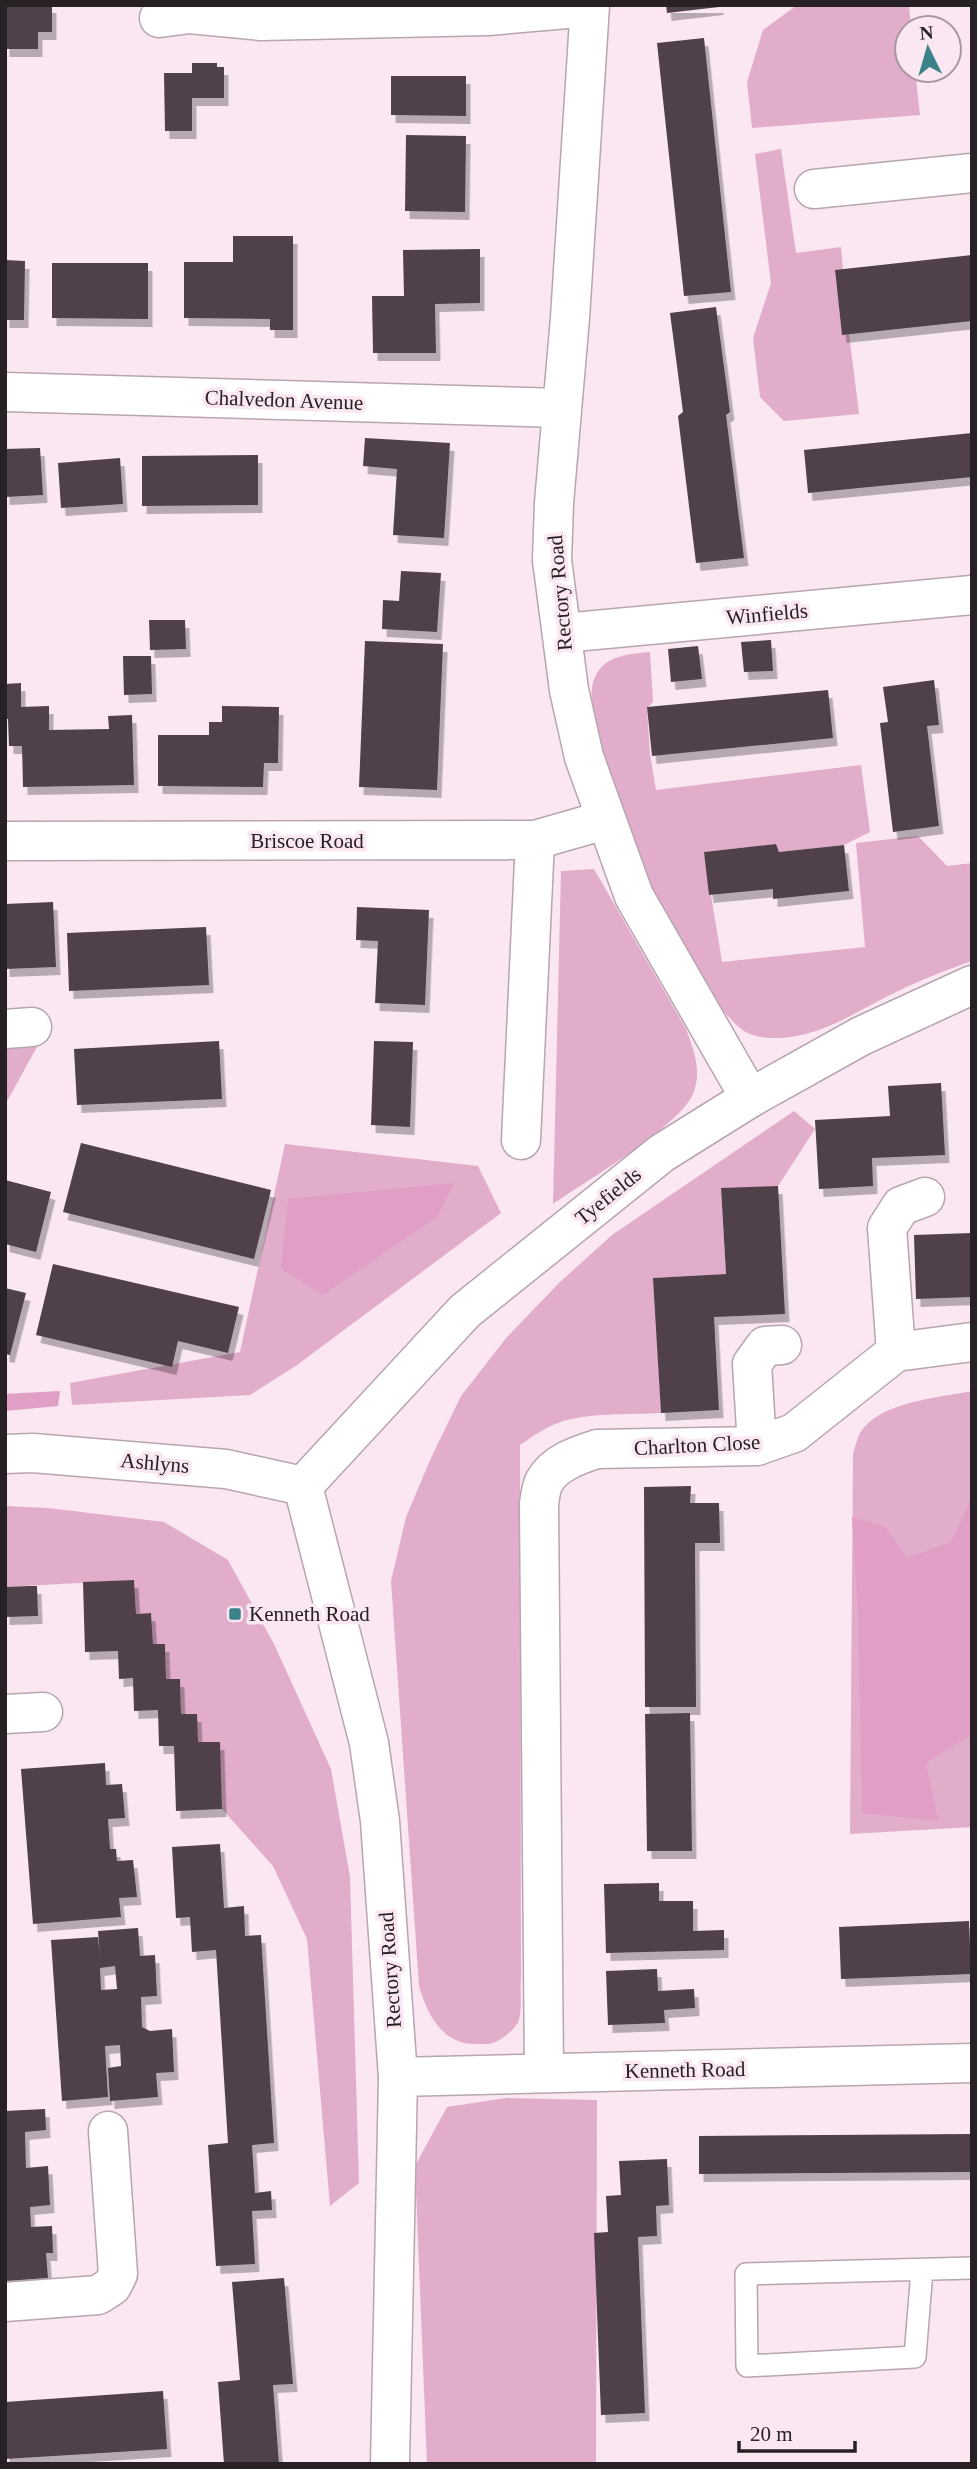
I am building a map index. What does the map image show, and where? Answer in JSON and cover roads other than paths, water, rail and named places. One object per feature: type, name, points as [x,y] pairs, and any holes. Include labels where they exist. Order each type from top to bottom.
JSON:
[{"type":"street","points":[[159,18],[190,14],[261,21],[488,16],[590,6]]},
{"type":"street","name":"Rectory Road","points":[[590,6],[552,559],[569,690],[584,757],[634,895],[750,1098]]},
{"type":"street","points":[[814,189],[972,173]]},
{"type":"street","name":"Chalvedon Avenue","points":[[5,392],[562,408]]},
{"type":"street","name":"Winfields","points":[[562,633],[972,595]]},
{"type":"street","name":"Briscoe Road","points":[[5,841],[535,840],[605,820]]},
{"type":"street","points":[[521,1140],[535,840]]},
{"type":"street","name":"Tyefields","points":[[303,1486],[466,1311],[662,1153],[750,1098],[861,1036],[972,985]]},
{"type":"street","points":[[925,1197],[901,1206],[887,1228],[896,1352],[972,1342]]},
{"type":"street","points":[[757,1446],[752,1364],[765,1346],[782,1345]]},
{"type":"street","name":"Charlton Close","points":[[544,2073],[539,1504],[545,1481],[563,1463],[578,1455],[597,1450],[757,1446],[794,1433],[896,1352]]},
{"type":"street","name":"Ashlyns","points":[[5,1454],[33,1453],[226,1469],[303,1486]]},
{"type":"street","name":"Rectory Road","points":[[303,1486],[369,1743],[380,1821],[398,2077],[390,2464]]},
{"type":"street","points":[[5,1714],[43,1712]]},
{"type":"street","name":"Kenneth Road","points":[[398,2077],[972,2063]]},
{"type":"street","points":[[5,2302],[98,2295],[112,2286],[118,2274],[108,2131]]},
{"type":"lane","points":[[922,2270],[915,2357],[747,2366],[746,2274],[972,2268]]},
{"type":"place","name":"Kenneth Road","points":[[235,1614]]}]
